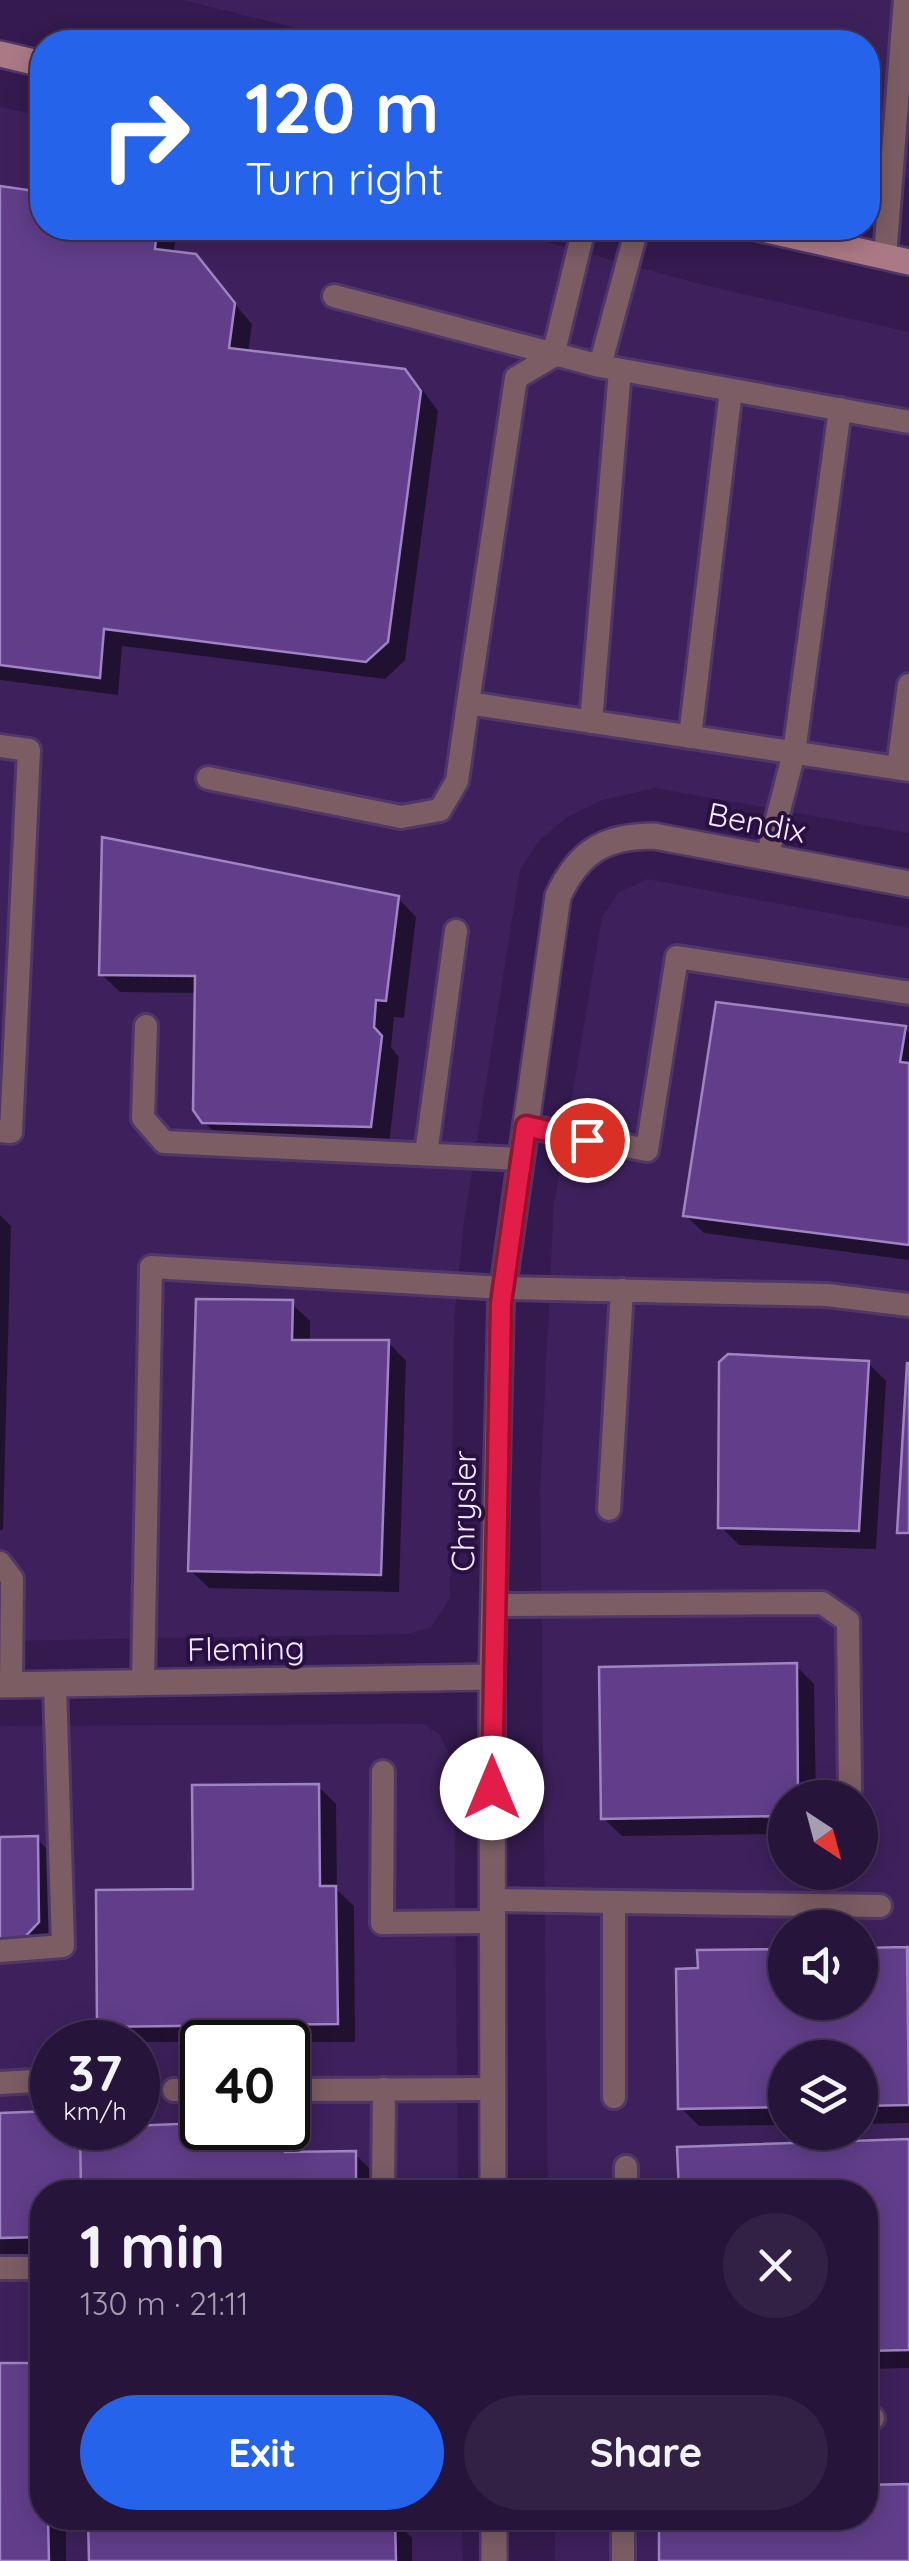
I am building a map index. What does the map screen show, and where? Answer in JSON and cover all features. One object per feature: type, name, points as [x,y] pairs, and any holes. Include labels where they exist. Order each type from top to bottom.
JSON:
[{"type":"main road","points":[[0,54],[30,61]]},
{"type":"main road","points":[[810,240],[897,260]]},
{"type":"street","name":"Bendix","points":[[594,847],[623,836],[654,836],[909,884]]},
{"type":"street","name":"Chrysler","points":[[493,2180],[492,1676],[503,1288],[558,896],[571,868],[594,847]]},
{"type":"street","name":"Fleming","points":[[6,1685],[492,1676]]},
{"type":"street","points":[[494,2530],[494,2561]]},
{"type":"lane","points":[[897,260],[905,0]]},
{"type":"lane","points":[[208,778],[401,817],[440,810],[457,781],[516,378],[553,356],[581,240]]},
{"type":"lane","points":[[591,722],[610,368],[635,240]]},
{"type":"lane","points":[[334,296],[553,356],[909,422]]},
{"type":"lane","points":[[690,737],[731,390]]},
{"type":"lane","points":[[767,857],[794,753],[840,410]]},
{"type":"lane","points":[[468,703],[904,769],[909,684]]},
{"type":"lane","points":[[0,746],[29,750],[11,1132],[0,1132]]},
{"type":"lane","points":[[426,1154],[456,931]]},
{"type":"lane","points":[[526,1126],[647,1150],[677,958],[909,993]]},
{"type":"lane","points":[[146,1026],[143,1118],[164,1142],[521,1159]]},
{"type":"lane","points":[[143,1682],[151,1267],[503,1288],[827,1295],[909,1305]]},
{"type":"lane","points":[[609,1509],[622,1290]]},
{"type":"lane","points":[[0,1563],[12,1579],[6,1685]]},
{"type":"lane","points":[[494,1606],[822,1602],[848,1621],[850,1780]]},
{"type":"lane","points":[[0,1952],[63,1946],[55,1684]]},
{"type":"lane","points":[[382,1772],[382,1923],[614,1902],[880,1906]]},
{"type":"lane","points":[[614,1902],[614,2096]]},
{"type":"lane","points":[[0,2083],[30,2081]]},
{"type":"lane","points":[[310,2090],[493,2088]]},
{"type":"lane","points":[[383,2180],[384,2089]]},
{"type":"lane","points":[[174,2090],[180,2090]]},
{"type":"lane","points":[[626,2167],[626,2180]]},
{"type":"lane","points":[[0,2268],[30,2268]]},
{"type":"lane","points":[[623,2530],[623,2561]]},
{"type":"shaded area","points":[[183,0],[909,0],[909,178],[880,172],[880,30],[304,30]]},
{"type":"shaded area","points":[[0,107],[30,113],[30,240],[538,240],[704,285],[909,332],[909,833],[655,788],[602,800],[567,817],[538,842],[520,870],[464,1222],[454,1320],[450,1598],[431,1627],[408,1634],[0,1641]]},
{"type":"shaded area","points":[[647,879],[909,928],[909,2561],[555,2561],[555,2530],[878,2530],[878,2180],[548,2180],[540,1489],[554,1204],[602,917],[618,893]]},
{"type":"shaded area","points":[[424,1724],[440,1735],[454,1764],[458,2180],[30,2180],[30,2530],[462,2530],[463,2561],[0,2561],[0,1726]]},
{"type":"building","points":[[0,186],[30,190],[30,240],[156,240],[155,249],[196,254],[235,303],[229,348],[405,369],[421,391],[388,642],[366,662],[104,629],[100,678],[0,665]]},
{"type":"building","points":[[102,837],[399,896],[386,1001],[376,1000],[374,1027],[382,1036],[371,1127],[202,1123],[193,1110],[195,976],[99,975]]},
{"type":"building","points":[[716,1002],[906,1026],[900,1062],[909,1063],[909,1245],[683,1216]]},
{"type":"building","points":[[196,1299],[293,1300],[292,1340],[389,1340],[381,1575],[188,1571]]},
{"type":"building","points":[[728,1354],[869,1361],[859,1531],[718,1528],[719,1362]]},
{"type":"building","points":[[907,1363],[909,1533],[897,1533]]},
{"type":"building","points":[[797,1663],[798,1780],[768,1780],[768,1816],[601,1819],[599,1667]]},
{"type":"building","points":[[319,1784],[320,1886],[336,1886],[338,2024],[310,2024],[310,2020],[180,2020],[180,2026],[160,2026],[160,2020],[97,2020],[96,1890],[193,1889],[192,1785]]},
{"type":"building","points":[[38,1836],[39,1922],[21,1941],[0,1941],[0,1837]]},
{"type":"building","points":[[907,1947],[909,1947],[909,2105]]},
{"type":"building","points":[[907,1947],[909,2105],[878,2106],[878,2040],[768,2040],[768,2107],[678,2109],[676,1969],[698,1968],[697,1950],[768,1949],[768,2020],[878,2020],[878,1948]]},
{"type":"building","points":[[30,2112],[30,2150],[80,2150],[81,2180],[30,2180],[30,2237],[0,2238],[0,2113]]},
{"type":"building","points":[[180,2124],[180,2150],[356,2151],[356,2180],[81,2180],[80,2150],[160,2150],[160,2125]]},
{"type":"building","points":[[909,2139],[909,2350],[878,2351],[878,2180],[678,2180],[677,2147],[768,2144],[768,2150],[878,2150],[878,2140]]},
{"type":"building","points":[[0,2363],[30,2363],[30,2530],[48,2530],[49,2561],[0,2561]]},
{"type":"building","points":[[909,2484],[909,2561],[659,2561],[659,2530],[878,2530],[878,2485]]},
{"type":"building","points":[[88,2530],[395,2530],[396,2561],[89,2561]]},
{"type":"route","points":[[492,1788],[501,1303],[526,1126],[587,1140]]}]
